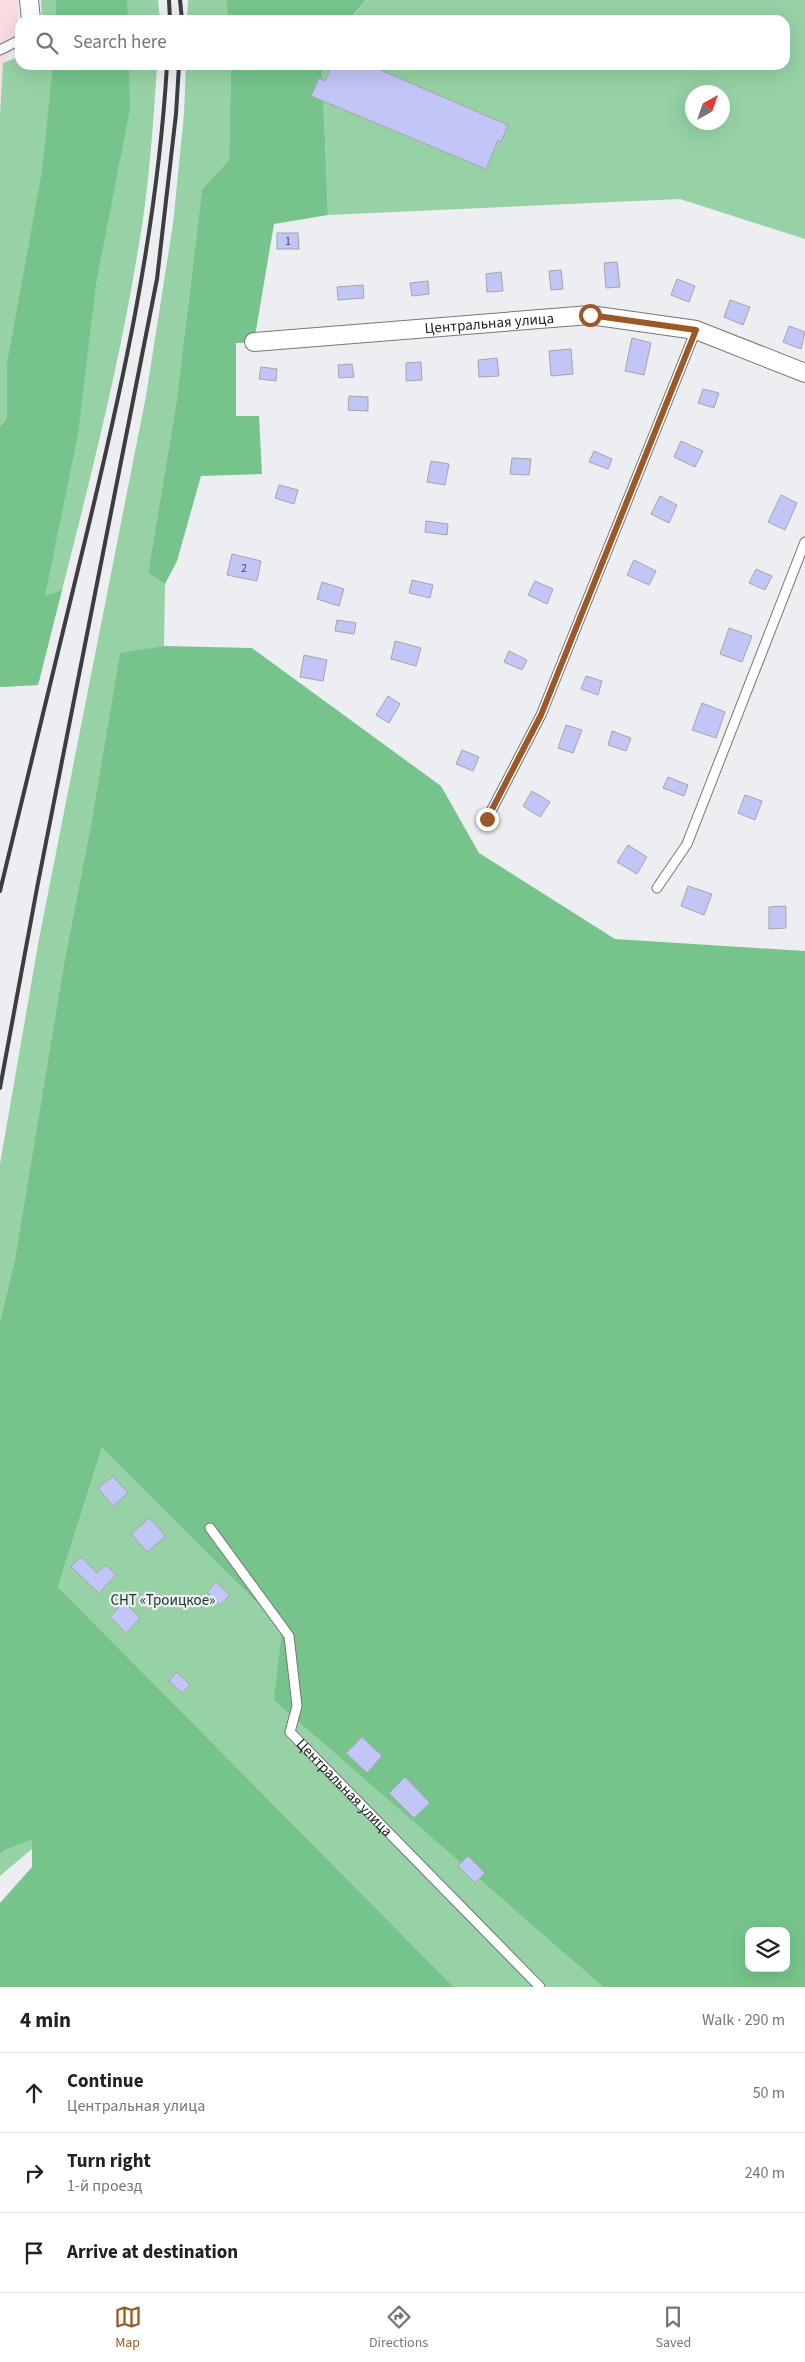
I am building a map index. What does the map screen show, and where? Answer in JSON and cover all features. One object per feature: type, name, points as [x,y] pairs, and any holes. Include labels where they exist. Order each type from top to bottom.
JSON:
[{"type":"street","points":[[30,0],[31,15]]},
{"type":"street","name":"Центральная улица","points":[[254,342],[590,315],[696,330],[805,373]]},
{"type":"lane","points":[[0,50],[15,42]]},
{"type":"lane","points":[[487,819],[541,715],[696,330]]},
{"type":"lane","points":[[657,888],[688,844],[805,542]]},
{"type":"lane","name":"Центральная улица","points":[[210,1528],[289,1636],[297,1706],[290,1732],[540,1987]]},
{"type":"shaded area","points":[[0,0],[18,0],[18,15],[15,15],[15,41],[3,63],[0,117]]},
{"type":"green space","points":[[41,0],[158,0],[160,15],[42,15]]},
{"type":"green space","points":[[56,0],[127,0],[128,15],[56,15]]},
{"type":"green space","points":[[188,0],[226,0],[228,15],[187,15]]},
{"type":"green space","points":[[226,0],[366,0],[353,15],[228,15]]},
{"type":"green space","points":[[366,0],[805,0],[805,239],[680,199],[328,215],[322,70],[790,70],[790,15],[354,15]]},
{"type":"green space","points":[[15,58],[15,70],[157,70],[148,181],[128,305],[105,414],[38,685],[0,687],[0,117],[3,63]]},
{"type":"green space","points":[[52,70],[129,70],[130,108],[96,284],[78,434],[45,596],[62,590],[38,685],[0,687],[0,427],[7,419],[7,364],[42,171]]},
{"type":"green space","points":[[186,70],[231,70],[229,160],[202,191],[176,405],[148,573],[165,584],[164,646],[120,654],[91,824],[64,963],[15,1258],[0,1322],[0,1164],[39,939],[146,396],[173,224],[184,114]]},
{"type":"green space","points":[[231,70],[322,70],[328,215],[274,224],[254,342],[236,343],[236,416],[259,416],[262,474],[201,476],[177,561],[165,584],[148,573],[176,405],[202,190],[229,160]]},
{"type":"green space","points":[[164,646],[252,648],[441,786],[479,853],[615,939],[805,951],[805,1987],[603,1987],[274,1700],[282,1628],[102,1448],[58,1587],[454,1987],[0,1987],[0,1903],[32,1867],[32,1839],[7,1849],[0,1854],[0,1322],[15,1258],[64,963],[91,824],[120,653]]},
{"type":"green space","name":"СНТ «Троицкое»","points":[[102,1448],[282,1628],[275,1700],[603,1987],[454,1987],[58,1587]]},
{"type":"green space","points":[[32,1838],[32,1849],[0,1876],[0,1854]]},
{"type":"building","points":[[330,70],[381,70],[508,125],[501,142],[498,140],[486,169],[311,96],[319,78],[325,81]]},
{"type":"building","points":[[277,233],[298,233],[299,249],[277,249]]},
{"type":"building","points":[[617,262],[620,287],[606,288],[604,263]]},
{"type":"building","points":[[561,270],[563,289],[551,290],[549,271]]},
{"type":"building","points":[[501,272],[503,291],[487,292],[486,274]]},
{"type":"building","points":[[677,279],[695,286],[689,302],[671,295]]},
{"type":"building","points":[[428,281],[429,294],[412,296],[410,283]]},
{"type":"building","points":[[363,285],[364,298],[338,300],[337,287]]},
{"type":"building","points":[[730,300],[750,307],[743,325],[724,317]]},
{"type":"building","points":[[789,326],[805,332],[801,349],[783,342]]},
{"type":"building","points":[[632,338],[651,343],[644,375],[625,371]]},
{"type":"building","points":[[571,349],[573,374],[551,376],[549,351]]},
{"type":"building","points":[[497,358],[499,376],[479,377],[478,360]]},
{"type":"building","points":[[421,362],[422,380],[406,381],[406,363]]},
{"type":"building","points":[[352,364],[354,377],[339,378],[338,365]]},
{"type":"building","points":[[261,367],[277,369],[276,381],[259,379]]},
{"type":"building","points":[[703,389],[719,393],[714,408],[698,403]]},
{"type":"building","points":[[349,396],[368,397],[368,411],[348,410]]},
{"type":"building","points":[[681,441],[703,451],[695,467],[674,457]]},
{"type":"building","points":[[594,451],[612,459],[608,469],[589,462]]},
{"type":"building","points":[[512,458],[531,459],[529,475],[510,474]]},
{"type":"building","points":[[431,461],[449,464],[445,485],[427,482]]},
{"type":"building","points":[[279,485],[298,490],[294,504],[275,498]]},
{"type":"building","points":[[781,495],[797,503],[785,530],[768,522]]},
{"type":"building","points":[[660,496],[677,505],[669,523],[651,514]]},
{"type":"building","points":[[426,521],[448,524],[447,535],[425,532]]},
{"type":"building","points":[[232,554],[261,561],[257,581],[227,575]]},
{"type":"building","points":[[634,560],[656,571],[649,585],[627,575]]},
{"type":"building","points":[[756,569],[772,576],[765,590],[749,583]]},
{"type":"building","points":[[412,580],[433,585],[430,598],[409,593]]},
{"type":"building","points":[[535,581],[553,589],[547,604],[528,595]]},
{"type":"building","points":[[322,582],[344,589],[339,606],[317,599]]},
{"type":"building","points":[[337,620],[356,623],[354,634],[335,631]]},
{"type":"building","points":[[729,628],[752,636],[742,662],[720,654]]},
{"type":"building","points":[[395,641],[421,648],[416,666],[391,659]]},
{"type":"building","points":[[509,651],[527,660],[522,670],[504,662]]},
{"type":"building","points":[[304,655],[327,660],[323,681],[300,677]]},
{"type":"building","points":[[586,676],[602,681],[598,695],[581,689]]},
{"type":"building","points":[[388,696],[400,704],[389,723],[376,715]]},
{"type":"building","points":[[702,703],[725,712],[716,738],[692,730]]},
{"type":"building","points":[[566,725],[582,730],[573,753],[558,748]]},
{"type":"building","points":[[612,731],[631,738],[626,751],[608,745]]},
{"type":"building","points":[[462,750],[479,757],[473,771],[456,764]]},
{"type":"building","points":[[668,777],[688,785],[684,796],[663,788]]},
{"type":"building","points":[[532,791],[550,802],[540,817],[523,806]]},
{"type":"building","points":[[745,795],[762,801],[755,820],[738,813]]},
{"type":"building","points":[[628,845],[647,857],[637,874],[617,862]]},
{"type":"building","points":[[688,886],[712,894],[704,915],[681,906]]},
{"type":"building","points":[[786,906],[786,928],[769,929],[769,907]]},
{"type":"building","points":[[113,1476],[128,1493],[113,1506],[98,1488]]},
{"type":"building","points":[[149,1518],[166,1536],[147,1552],[131,1534]]},
{"type":"building","points":[[81,1557],[97,1573],[106,1565],[116,1575],[99,1593],[71,1567]]},
{"type":"building","points":[[216,1582],[230,1595],[220,1605],[207,1592]]},
{"type":"building","points":[[124,1602],[140,1618],[126,1633],[110,1617]]},
{"type":"building","points":[[177,1672],[190,1685],[182,1693],[169,1681]]},
{"type":"building","points":[[362,1737],[382,1756],[367,1773],[346,1753]]},
{"type":"building","points":[[405,1777],[430,1803],[414,1818],[389,1793]]},
{"type":"building","points":[[468,1856],[485,1873],[475,1883],[458,1866]]},
{"type":"railway","points":[[169,0],[170,15]]},
{"type":"railway","points":[[180,0],[182,15]]},
{"type":"railway","points":[[0,891],[96,496],[123,374],[146,252],[155,190],[167,70]]},
{"type":"railway","points":[[0,1088],[37,888],[157,279],[176,114],[179,70]]},
{"type":"route","points":[[487,819],[541,715],[696,330],[590,315]]}]
